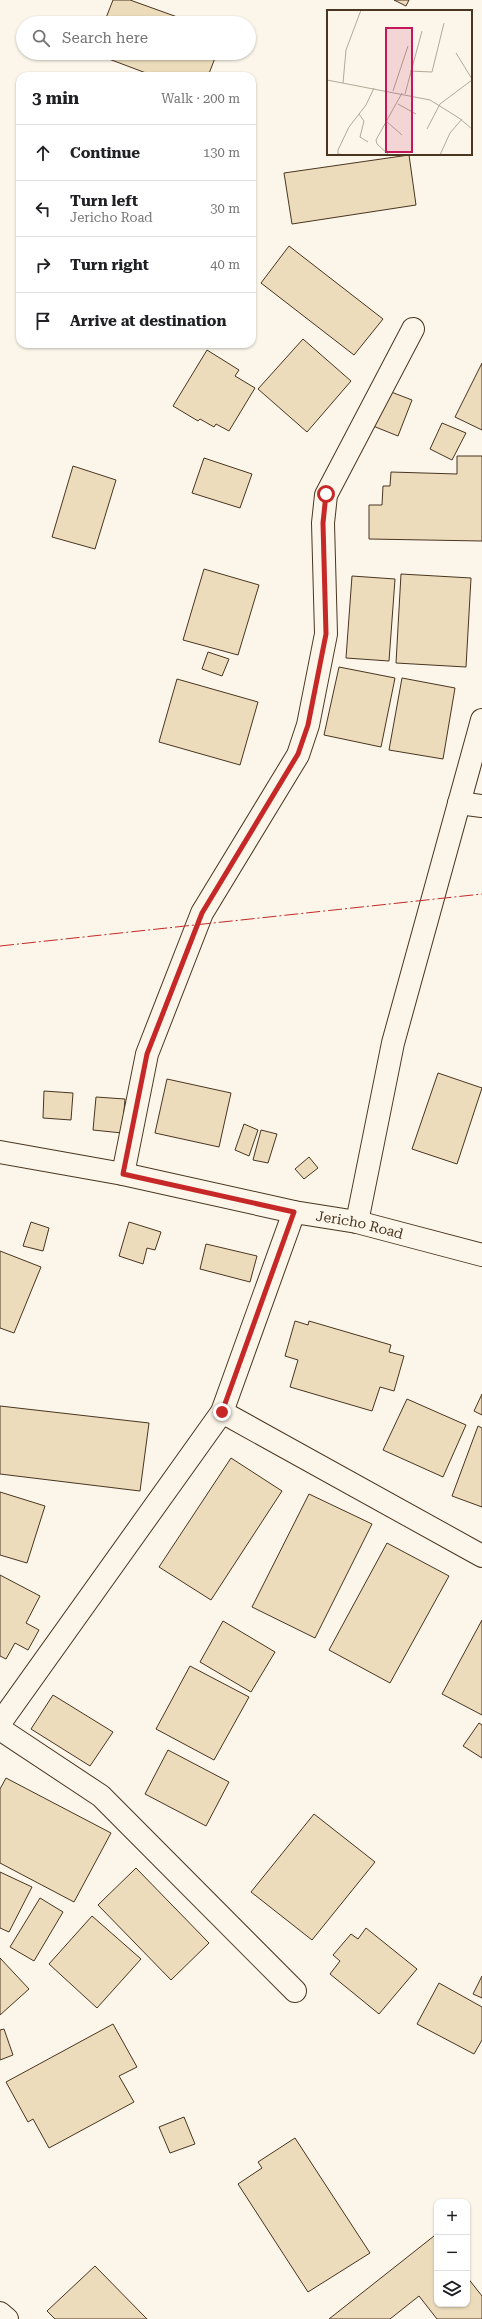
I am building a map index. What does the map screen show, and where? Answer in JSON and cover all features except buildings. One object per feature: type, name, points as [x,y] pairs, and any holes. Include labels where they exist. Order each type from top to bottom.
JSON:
[{"type":"street","points":[[123,1174],[147,1054],[202,913],[298,754],[308,725],[326,634],[323,523],[326,494],[413,329]]},
{"type":"street","points":[[356,1222],[393,1043],[482,720]]},
{"type":"street","points":[[459,803],[482,806]]},
{"type":"street","name":"Jericho Road","points":[[0,1152],[123,1174],[294,1212],[356,1222],[482,1255]]},
{"type":"street","points":[[0,1723],[222,1412],[294,1212]]},
{"type":"street","points":[[222,1412],[482,1556]]},
{"type":"street","points":[[0,1729],[101,1796],[295,1991]]},
{"type":"street","points":[[0,2313],[7,2319]]},
{"type":"power","points":[[0,946],[482,894]]},
{"type":"route","points":[[222,1412],[294,1212],[123,1174],[147,1054],[202,913],[298,754],[308,725],[326,634],[326,589],[323,523],[326,494]]}]
